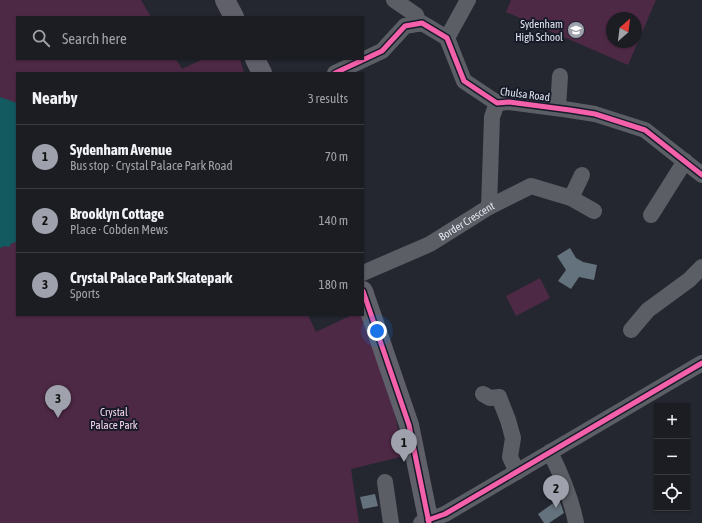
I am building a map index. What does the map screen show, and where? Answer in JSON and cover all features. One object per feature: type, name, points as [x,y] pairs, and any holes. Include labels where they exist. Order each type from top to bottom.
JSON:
[{"type":"main road","points":[[225,0],[233,16]]},
{"type":"main road","points":[[256,60],[262,72]]},
{"type":"main road","points":[[364,294],[409,425],[426,522]]},
{"type":"street","points":[[394,0],[416,16],[419,24]]},
{"type":"street","points":[[337,72],[382,52],[405,26],[422,23],[447,38],[467,0]]},
{"type":"street","name":"Chulsa Road","points":[[447,38],[464,81],[497,103],[509,102],[594,114],[644,130],[685,160],[702,175]]},
{"type":"street","points":[[558,108],[560,76]]},
{"type":"street","points":[[489,208],[492,116],[497,103]]},
{"type":"street","points":[[651,215],[685,160]]},
{"type":"street","points":[[571,198],[582,176]]},
{"type":"street","name":"Border Crescent","points":[[364,273],[430,244],[489,208],[531,186],[571,198],[594,211]]},
{"type":"street","points":[[631,330],[648,310],[689,280],[702,268]]},
{"type":"street","points":[[426,522],[445,514],[702,363]]},
{"type":"street","points":[[483,394],[490,398],[499,397],[513,438],[510,458],[517,472]]},
{"type":"street","points":[[550,452],[564,480],[572,501],[576,523]]},
{"type":"street","points":[[385,482],[391,523]]},
{"type":"green space","name":"Crystal Palace Park","points":[[0,0],[141,0],[150,16],[16,16],[16,60],[177,60],[182,69],[201,60],[240,60],[244,72],[16,72],[16,316],[308,316],[316,332],[350,316],[361,316],[394,411],[404,456],[351,469],[359,523],[0,523]]},
{"type":"green space","name":"Sydenham High School","points":[[511,0],[656,0],[642,32],[642,12],[606,12],[606,48],[635,48],[628,65],[506,12]]},
{"type":"green space","points":[[540,278],[550,298],[516,316],[506,296]]},
{"type":"water","points":[[0,97],[16,103],[16,242],[12,243],[9,247],[5,246],[0,248]]},
{"type":"building","points":[[570,248],[576,258],[583,262],[597,265],[594,280],[579,277],[571,289],[558,281],[566,270],[557,256]]},
{"type":"building","points":[[375,494],[378,506],[363,509],[360,497]]},
{"type":"building","points":[[559,499],[564,513],[549,523],[544,523],[538,514]]},
{"type":"cycle path","points":[[364,59],[382,51],[405,26],[422,23],[447,38],[464,81],[497,103],[509,102],[595,114],[645,130],[702,175]]},
{"type":"cycle path","points":[[337,72],[363,60]]},
{"type":"cycle path","points":[[364,294],[409,425],[429,523]]},
{"type":"cycle path","points":[[428,520],[445,514],[702,363]]},
{"type":"place","name":"Sydenham High School","points":[[576,30]]},
{"type":"place","name":"Crystal Palace Park Skatepark","points":[[58,418]]},
{"type":"place","name":"Sydenham Avenue","points":[[404,462]]},
{"type":"place","name":"Brooklyn Cottage","points":[[556,508]]}]
